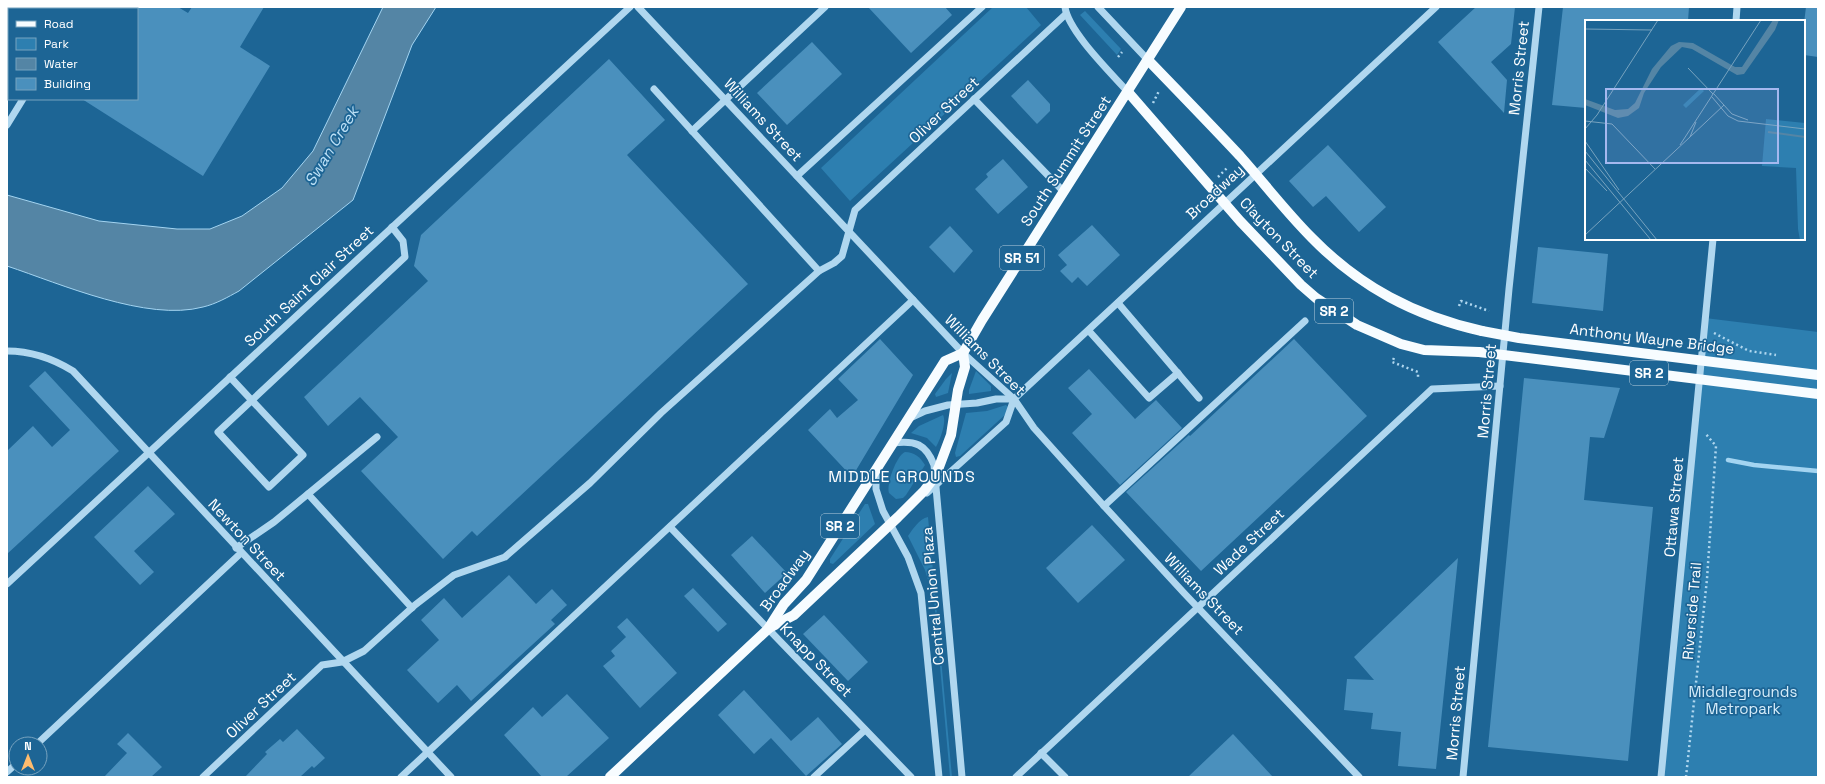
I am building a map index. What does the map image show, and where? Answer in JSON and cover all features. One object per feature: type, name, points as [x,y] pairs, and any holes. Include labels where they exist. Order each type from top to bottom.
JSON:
[{"type":"main road","name":"South Summit Street","points":[[963,353],[1181,7]]},
{"type":"main road","name":"Clayton Street","points":[[1148,60],[1256,175],[1312,238],[1342,264],[1395,301],[1445,322],[1482,331]]},
{"type":"main road","name":"Clayton Street","points":[[1128,92],[1225,204],[1301,285],[1316,298],[1357,325],[1401,344],[1424,350],[1479,352],[1818,394]]},
{"type":"main road","name":"Anthony Wayne Bridge","points":[[1482,331],[1519,338],[1818,375]]},
{"type":"main road","name":"SR 2","points":[[908,419],[945,361],[963,353],[965,367],[961,378],[949,440],[936,479]]},
{"type":"main road","name":"Broadway","points":[[610,777],[768,629],[784,604],[806,580],[908,419]]},
{"type":"main road","name":"Broadway","points":[[768,629],[794,615],[890,526],[936,479]]},
{"type":"street","name":"South Saint Clair Street","points":[[7,584],[630,7]]},
{"type":"street","name":"Williams Street","points":[[638,7],[963,353],[1014,399],[1034,428],[1104,506],[1359,777]]},
{"type":"street","points":[[692,131],[825,7]]},
{"type":"street","points":[[796,176],[982,7]]},
{"type":"street","name":"Clayton Street","points":[[1098,7],[1148,60]]},
{"type":"street","name":"Broadway","points":[[936,479],[1006,422],[1014,399],[1089,331],[1436,7]]},
{"type":"street","name":"Morris Street","points":[[1464,777],[1509,289],[1539,7]]},
{"type":"street","points":[[1736,20],[1737,7]]},
{"type":"street","name":"Clayton Street","points":[[1066,11],[1073,28],[1128,92]]},
{"type":"street","name":"Oliver Street","points":[[203,777],[322,665],[342,662],[364,651],[412,608],[454,575],[505,557],[590,483],[661,413],[819,271],[834,263],[842,256],[855,210],[1066,11]]},
{"type":"street","points":[[654,89],[819,271]]},
{"type":"street","points":[[974,99],[1064,192]]},
{"type":"street","points":[[7,125],[22,100]]},
{"type":"street","points":[[230,377],[252,401],[303,455],[269,487],[218,432],[252,401],[405,258],[403,241],[392,227]]},
{"type":"street","name":"Ottawa Street","points":[[1661,777],[1714,240]]},
{"type":"street","points":[[401,777],[913,300]]},
{"type":"street","points":[[1118,303],[1199,398]]},
{"type":"street","points":[[1104,506],[1305,321]]},
{"type":"street","points":[[1089,331],[1149,398],[1178,373]]},
{"type":"street","name":"Newton Street","points":[[7,351],[41,355],[73,371],[342,662],[451,777]]},
{"type":"street","name":"Wade Street","points":[[1016,777],[1432,389],[1500,386]]},
{"type":"street","points":[[908,419],[940,406],[977,403],[996,399],[1014,399]]},
{"type":"street","points":[[45,736],[239,550],[377,438]]},
{"type":"street","name":"Central Union Plaza","points":[[893,443],[906,441],[920,444],[931,456],[936,479],[962,777]]},
{"type":"street","name":"Central Union Plaza","points":[[876,469],[876,489],[883,511],[908,557],[921,593],[939,777]]},
{"type":"street","points":[[308,494],[412,608]]},
{"type":"street","name":"Knapp Street","points":[[670,527],[911,777]]},
{"type":"street","points":[[814,777],[865,730]]},
{"type":"street","points":[[1041,753],[1065,777]]},
{"type":"path","points":[[1118,57],[1122,52]]},
{"type":"path","points":[[1153,104],[1159,92]]},
{"type":"path","points":[[1218,176],[1228,167]]},
{"type":"path","points":[[1250,212],[1255,207]]},
{"type":"path","points":[[1459,306],[1461,300],[1489,311]]},
{"type":"path","points":[[1714,333],[1748,351],[1778,356]]},
{"type":"path","points":[[1394,358],[1392,362],[1418,372],[1418,378]]},
{"type":"path","name":"Riverside Trail","points":[[1686,777],[1707,579],[1716,446]]},
{"type":"green space","points":[[993,7],[1026,7],[1041,25],[850,201],[821,168]]},
{"type":"green space","points":[[1085,11],[1121,49],[1117,55],[1080,15]]},
{"type":"green space","name":"Middlegrounds Metropark","points":[[1705,318],[1818,332],[1818,777],[1660,777]]},
{"type":"green space","points":[[976,371],[991,386],[991,391],[969,394]]},
{"type":"green space","points":[[952,373],[948,393],[936,397],[935,394]]},
{"type":"green space","points":[[1006,405],[1008,407],[1007,413],[960,456],[956,457],[955,453],[966,413],[987,411]]},
{"type":"green space","points":[[943,415],[944,426],[936,447],[927,438],[911,433],[919,426]]},
{"type":"green space","points":[[905,452],[916,456],[925,465],[906,495],[903,498],[896,499],[889,493],[888,489],[890,478],[898,459]]},
{"type":"green space","points":[[865,504],[868,504],[875,524],[833,564],[830,563],[830,559]]},
{"type":"green space","points":[[928,517],[952,777],[950,777],[934,599],[925,570],[908,536],[919,522]]},
{"type":"water","name":"Swan Creek","points":[[383,7],[436,7],[412,45],[353,200],[239,291],[208,306],[181,310],[156,309],[104,299],[7,266],[7,195],[99,221],[177,229],[210,229],[242,216],[282,188],[313,151]]},
{"type":"building","points":[[178,7],[188,13],[192,7],[264,7],[240,47],[270,66],[203,176],[84,100],[138,100],[137,8]]},
{"type":"building","points":[[868,7],[945,7],[952,15],[911,53]]},
{"type":"building","points":[[1476,7],[1515,7],[1511,44],[1491,62],[1507,80],[1504,113],[1438,42]]},
{"type":"building","points":[[1563,7],[1689,7],[1688,20],[1585,20],[1585,108],[1552,105]]},
{"type":"building","points":[[1806,7],[1818,7],[1818,57],[1805,55],[1804,20]]},
{"type":"building","points":[[812,42],[842,74],[787,125],[757,93]]},
{"type":"building","points":[[609,59],[665,120],[627,155],[748,284],[477,536],[472,531],[443,559],[361,471],[398,437],[360,397],[328,426],[304,397],[428,281],[414,266],[421,235]]},
{"type":"building","points":[[1028,80],[1050,104],[1050,111],[1037,124],[1011,96]]},
{"type":"building","points":[[1328,145],[1386,207],[1359,232],[1326,196],[1313,207],[1289,181]]},
{"type":"building","points":[[1003,159],[1028,187],[998,214],[975,189],[988,177],[986,174]]},
{"type":"building","points":[[1092,225],[1120,255],[1087,286],[1078,277],[1072,283],[1060,271],[1067,265],[1058,255]]},
{"type":"building","points":[[950,226],[973,251],[954,273],[929,247]]},
{"type":"building","points":[[1538,247],[1608,254],[1603,311],[1532,303]]},
{"type":"building","points":[[880,339],[913,375],[852,477],[808,430],[830,409],[837,418],[858,400],[838,379]]},
{"type":"building","points":[[1294,339],[1367,416],[1201,571],[1126,492],[1189,435],[1190,436]]},
{"type":"building","points":[[1089,369],[1135,419],[1156,400],[1182,428],[1120,485],[1072,433],[1092,414],[1068,388]]},
{"type":"building","points":[[45,371],[119,451],[7,554],[7,451],[33,426],[52,447],[70,430],[29,386]]},
{"type":"building","points":[[1524,378],[1620,388],[1604,438],[1590,437],[1584,500],[1653,507],[1628,761],[1488,747]]},
{"type":"building","points":[[148,486],[175,514],[134,551],[154,572],[140,585],[94,537]]},
{"type":"building","points":[[1092,525],[1125,560],[1078,603],[1046,568]]},
{"type":"building","points":[[752,536],[787,573],[765,593],[731,555]]},
{"type":"building","points":[[1458,558],[1436,769],[1398,766],[1401,732],[1371,729],[1373,713],[1344,710],[1347,679],[1374,680],[1354,657]]},
{"type":"building","points":[[509,575],[536,604],[552,589],[567,605],[551,620],[555,624],[471,701],[457,685],[438,703],[407,670],[439,640],[421,620],[444,598],[462,618]]},
{"type":"building","points":[[693,588],[727,624],[718,632],[684,596]]},
{"type":"building","points":[[824,615],[868,662],[848,681],[803,634]]},
{"type":"building","points":[[627,618],[677,673],[640,708],[603,666],[615,656],[611,651],[626,637],[617,627]]},
{"type":"building","points":[[744,690],[791,741],[818,717],[842,744],[806,776],[771,738],[754,754],[718,715]]},
{"type":"building","points":[[567,694],[609,738],[566,777],[542,777],[504,735],[533,707],[542,717]]},
{"type":"building","points":[[297,729],[325,758],[314,768],[312,766],[300,777],[245,777],[267,754],[265,752],[280,739],[283,742]]},
{"type":"building","points":[[128,733],[162,767],[151,777],[104,777],[127,753],[117,744]]},
{"type":"building","points":[[1233,734],[1273,777],[1188,777]]},
{"type":"waterway","points":[[1728,460],[1754,465],[1818,471]]},
{"type":"district","name":"MIDDLE GROUNDS","points":[[902,476]]}]
